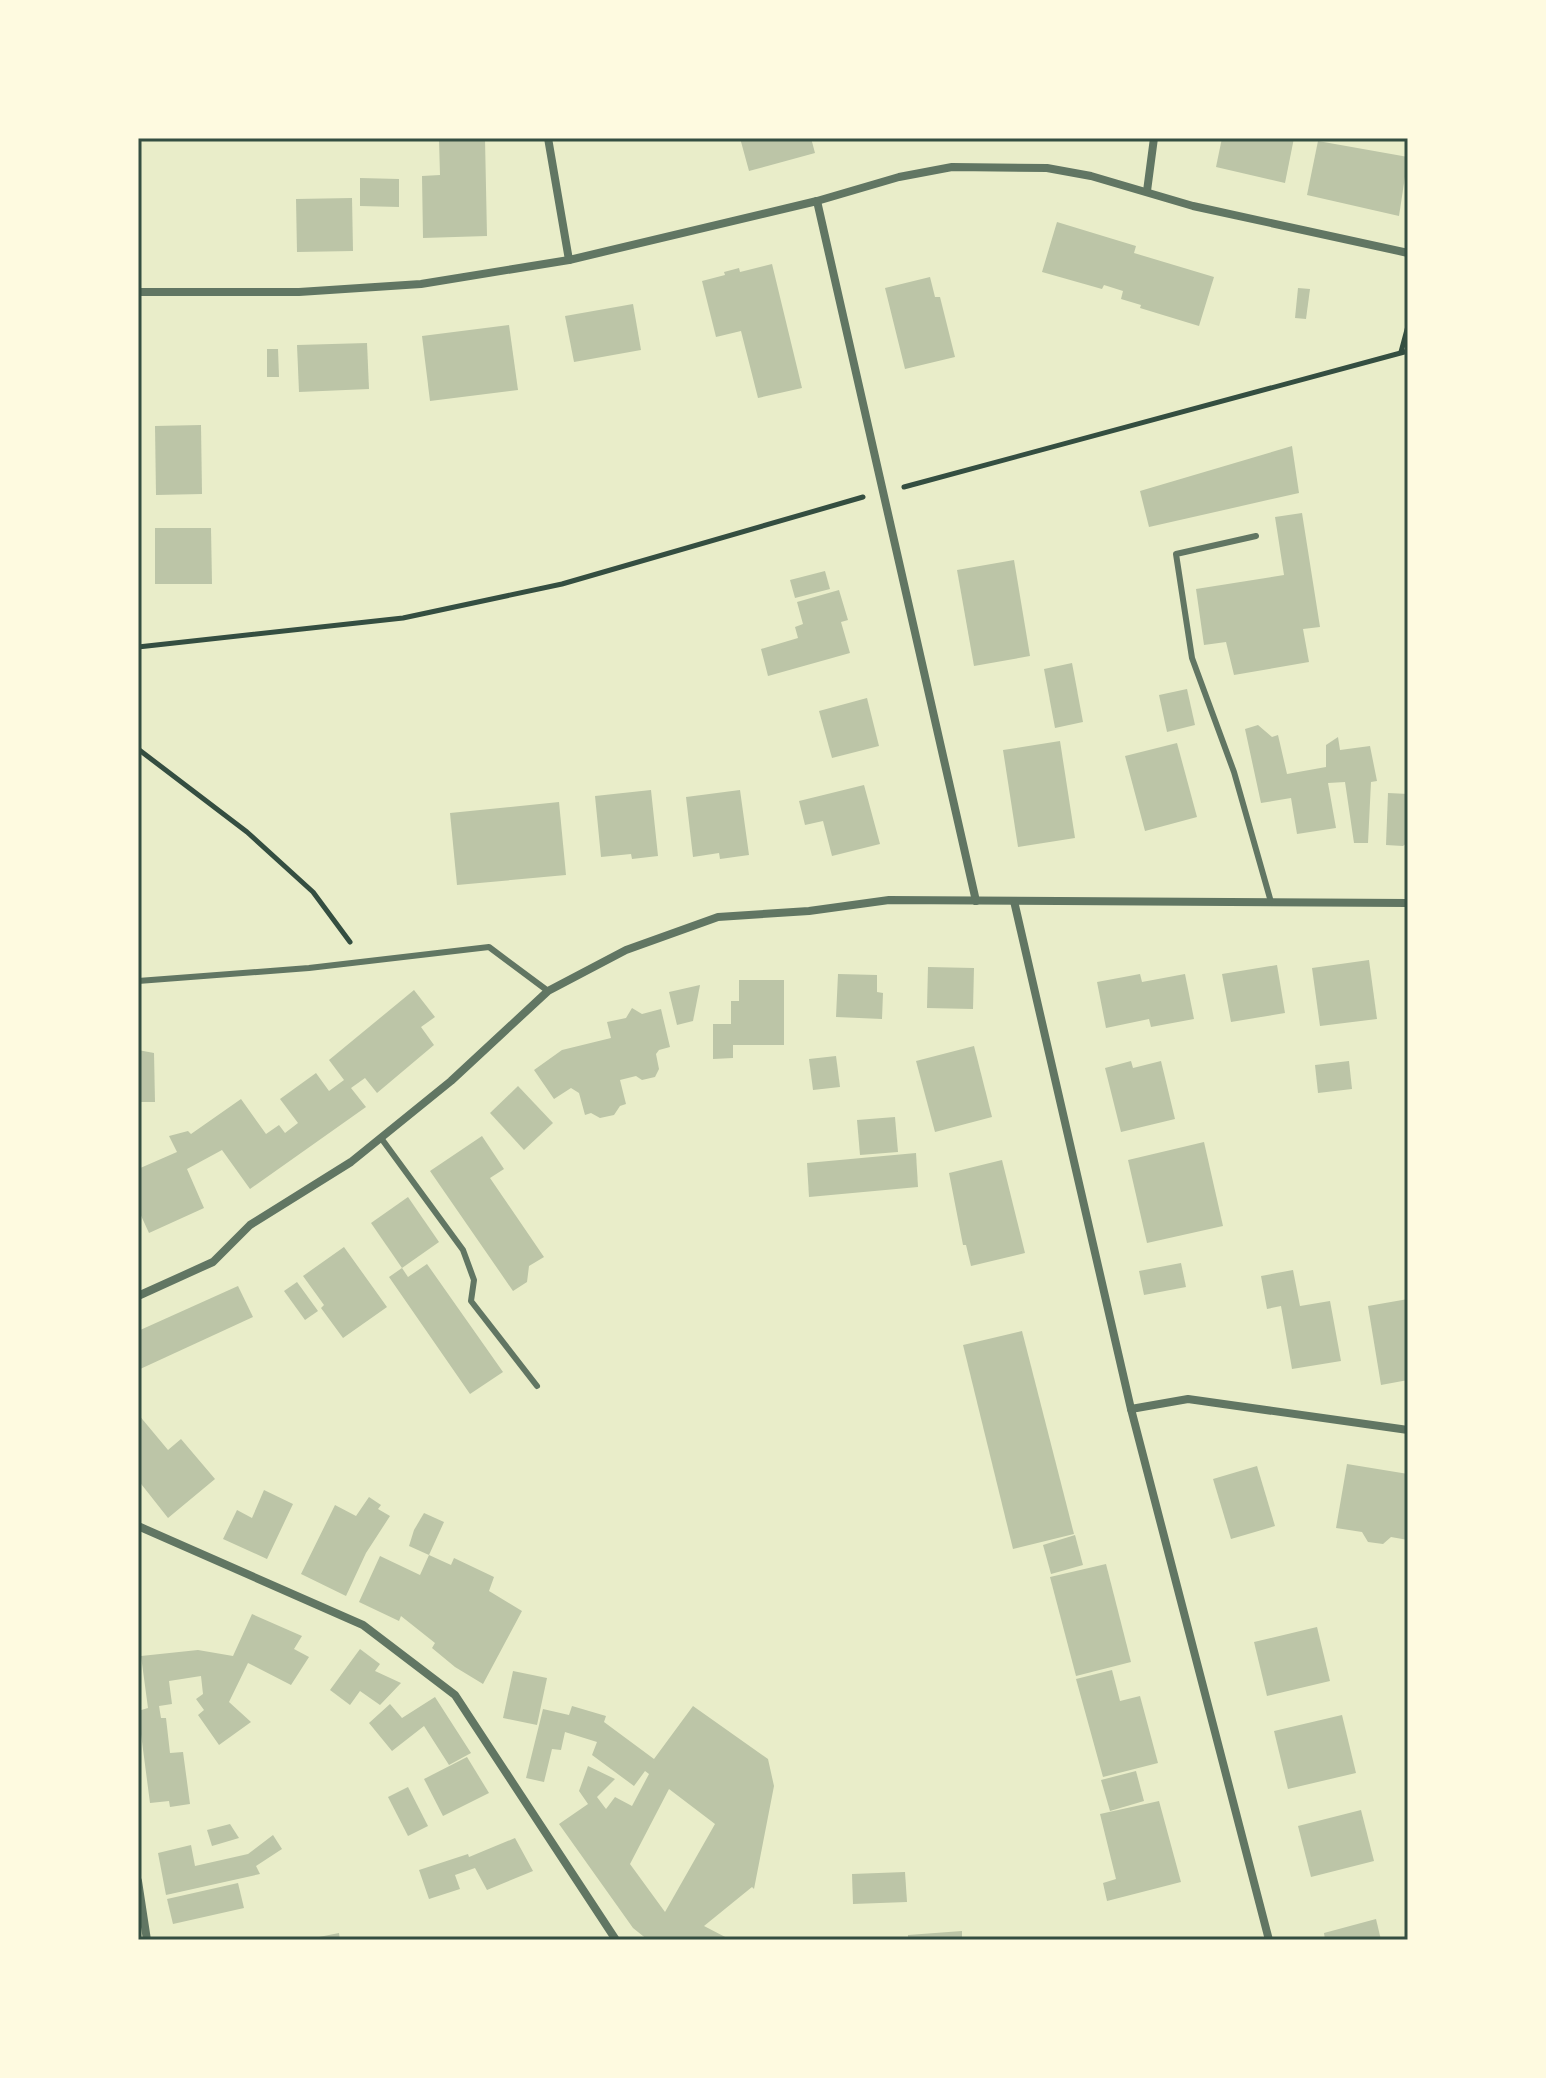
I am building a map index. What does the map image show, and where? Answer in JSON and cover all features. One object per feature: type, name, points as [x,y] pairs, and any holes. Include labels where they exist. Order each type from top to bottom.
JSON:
[{"type":"street","points":[[548,138],[569,260]]},
{"type":"street","points":[[1147,191],[1154,138]]},
{"type":"street","points":[[138,292],[299,292],[421,284],[569,260],[817,201],[899,177],[952,167],[1047,168],[1091,176],[1193,206],[1408,253]]},
{"type":"street","points":[[817,201],[976,901]]},
{"type":"street","points":[[138,1296],[213,1262],[250,1225],[351,1162],[451,1081],[548,991],[626,950],[718,917],[809,911],[889,900],[1408,903]]},
{"type":"street","points":[[1014,901],[1131,1409],[1269,1940]]},
{"type":"street","points":[[1131,1409],[1188,1399],[1408,1430]]},
{"type":"street","points":[[138,1526],[363,1625],[455,1695],[616,1940]]},
{"type":"street","points":[[138,1881],[147,1940]]},
{"type":"lane","points":[[1256,536],[1176,554],[1192,658],[1234,772],[1271,902]]},
{"type":"lane","points":[[138,981],[365,962],[489,947],[548,991]]},
{"type":"lane","points":[[381,1138],[463,1250],[474,1280],[471,1301],[537,1386]]},
{"type":"path","points":[[1400,353],[1408,326]]},
{"type":"path","points":[[138,647],[403,618],[562,584],[1408,351]]},
{"type":"path","points":[[138,749],[247,832],[313,892],[365,962]]},
{"type":"building","points":[[740,138],[811,138],[815,153],[749,171]]},
{"type":"building","points":[[1222,138],[1294,138],[1285,183],[1216,167]]},
{"type":"building","points":[[485,139],[487,236],[423,238],[422,176],[440,175],[439,140]]},
{"type":"building","points":[[1318,141],[1408,157],[1399,216],[1307,195]]},
{"type":"building","points":[[360,178],[399,179],[399,207],[360,206]]},
{"type":"building","points":[[352,198],[353,251],[297,252],[296,199]]},
{"type":"building","points":[[1057,222],[1136,246],[1134,253],[1214,277],[1199,326],[1140,308],[1141,305],[1121,299],[1123,291],[1104,285],[1102,289],[1042,272]]},
{"type":"building","points":[[772,264],[802,388],[758,398],[741,331],[716,337],[702,281],[739,268],[740,272]]},
{"type":"building","points":[[930,277],[935,297],[940,297],[955,357],[905,369],[885,288]]},
{"type":"building","points":[[1298,288],[1310,289],[1306,319],[1295,318]]},
{"type":"building","points":[[633,304],[641,350],[574,362],[565,316]]},
{"type":"building","points":[[509,325],[518,390],[430,401],[422,336]]},
{"type":"building","points":[[367,343],[369,389],[299,392],[297,345]]},
{"type":"building","points":[[267,349],[278,349],[279,377],[267,377]]},
{"type":"building","points":[[201,425],[202,494],[156,495],[155,426]]},
{"type":"building","points":[[1292,446],[1299,493],[1149,527],[1140,491]]},
{"type":"building","points":[[1302,513],[1320,627],[1303,629],[1309,662],[1234,675],[1226,642],[1204,645],[1196,589],[1284,575],[1275,517]]},
{"type":"building","points":[[155,528],[211,528],[212,584],[155,584]]},
{"type":"building","points":[[1014,560],[1030,656],[974,666],[957,570]]},
{"type":"building","points":[[825,571],[830,589],[795,598],[790,580]]},
{"type":"building","points":[[839,590],[848,620],[841,622],[850,653],[768,676],[761,649],[798,638],[795,627],[803,624],[797,602]]},
{"type":"building","points":[[1072,663],[1083,722],[1055,728],[1044,669]]},
{"type":"building","points":[[1187,689],[1195,725],[1167,732],[1159,695]]},
{"type":"building","points":[[867,698],[879,746],[832,758],[819,711]]},
{"type":"building","points":[[1258,725],[1272,737],[1278,735],[1287,774],[1326,767],[1326,745],[1338,737],[1340,750],[1370,746],[1377,781],[1371,782],[1368,843],[1354,843],[1345,782],[1328,783],[1336,828],[1297,834],[1291,798],[1261,803],[1245,729]]},
{"type":"building","points":[[1060,741],[1075,838],[1018,847],[1003,750]]},
{"type":"building","points":[[1177,743],[1197,817],[1145,831],[1125,756]]},
{"type":"building","points":[[864,785],[880,844],[832,856],[823,821],[805,825],[799,801]]},
{"type":"building","points":[[651,790],[658,856],[632,859],[631,854],[601,857],[595,796]]},
{"type":"building","points":[[740,790],[749,855],[720,859],[719,853],[693,857],[686,797]]},
{"type":"building","points":[[1388,793],[1408,794],[1408,842],[1403,846],[1386,845]]},
{"type":"building","points":[[559,802],[566,875],[457,885],[450,813]]},
{"type":"building","points":[[1369,960],[1377,1019],[1320,1026],[1312,968]]},
{"type":"building","points":[[1277,965],[1285,1013],[1231,1022],[1222,974]]},
{"type":"building","points":[[928,967],[974,968],[973,1009],[927,1008]]},
{"type":"building","points":[[838,974],[877,975],[877,992],[883,993],[882,1019],[836,1017]]},
{"type":"building","points":[[1140,974],[1142,982],[1185,974],[1194,1019],[1151,1027],[1149,1019],[1106,1028],[1097,982]]},
{"type":"building","points":[[739,980],[784,980],[784,1045],[733,1045],[733,1058],[713,1059],[713,1024],[731,1024],[731,1001],[739,1001]]},
{"type":"building","points":[[700,985],[693,1021],[677,1025],[669,992]]},
{"type":"building","points":[[414,990],[435,1017],[421,1027],[434,1045],[377,1093],[365,1078],[351,1088],[366,1107],[250,1189],[222,1150],[187,1169],[204,1208],[149,1233],[138,1209],[138,1169],[177,1152],[169,1136],[188,1131],[191,1134],[241,1099],[266,1134],[279,1125],[285,1133],[298,1123],[280,1099],[316,1073],[329,1091],[344,1080],[329,1060]]},
{"type":"building","points":[[632,1008],[642,1014],[661,1009],[670,1047],[656,1054],[659,1069],[655,1077],[642,1080],[636,1076],[620,1080],[626,1104],[620,1106],[614,1115],[600,1118],[591,1113],[585,1115],[579,1093],[571,1088],[554,1099],[534,1070],[562,1050],[611,1038],[607,1022],[626,1018]]},
{"type":"building","points":[[974,1046],[992,1117],[935,1132],[916,1061]]},
{"type":"building","points":[[138,1050],[154,1053],[155,1102],[138,1102]]},
{"type":"building","points":[[836,1056],[840,1087],[813,1090],[809,1059]]},
{"type":"building","points":[[1131,1061],[1133,1068],[1161,1061],[1175,1119],[1121,1132],[1105,1068]]},
{"type":"building","points":[[1349,1061],[1352,1089],[1318,1093],[1315,1065]]},
{"type":"building","points":[[518,1086],[553,1123],[524,1150],[490,1113]]},
{"type":"building","points":[[895,1117],[898,1152],[860,1155],[857,1120]]},
{"type":"building","points":[[482,1136],[504,1169],[490,1178],[544,1257],[529,1266],[527,1282],[513,1291],[430,1171]]},
{"type":"building","points":[[1204,1142],[1223,1226],[1147,1243],[1128,1160]]},
{"type":"building","points":[[916,1153],[918,1187],[809,1197],[807,1163]]},
{"type":"building","points":[[1002,1160],[1025,1253],[971,1266],[966,1245],[963,1245],[949,1173]]},
{"type":"building","points":[[408,1197],[439,1242],[402,1268],[371,1223]]},
{"type":"building","points":[[344,1247],[387,1307],[343,1338],[303,1276]]},
{"type":"building","points":[[1181,1263],[1186,1287],[1144,1295],[1139,1271]]},
{"type":"building","points":[[427,1264],[503,1372],[470,1394],[389,1277],[402,1268],[408,1277]]},
{"type":"building","points":[[1293,1270],[1300,1306],[1330,1301],[1341,1361],[1292,1369],[1281,1306],[1267,1309],[1261,1276]]},
{"type":"building","points":[[297,1282],[318,1311],[305,1320],[284,1291]]},
{"type":"building","points":[[238,1286],[253,1317],[138,1370],[138,1331]]},
{"type":"building","points":[[1408,1299],[1408,1380],[1381,1385],[1368,1306]]},
{"type":"building","points":[[1022,1331],[1074,1534],[1013,1549],[963,1345]]},
{"type":"building","points":[[138,1414],[168,1450],[181,1439],[215,1479],[168,1518],[138,1480]]},
{"type":"building","points":[[1347,1464],[1408,1474],[1408,1540],[1391,1537],[1383,1544],[1368,1542],[1362,1532],[1336,1528]]},
{"type":"building","points":[[1257,1466],[1275,1526],[1231,1539],[1213,1479]]},
{"type":"building","points":[[264,1490],[293,1504],[267,1559],[223,1539],[237,1510],[252,1518]]},
{"type":"building","points":[[369,1497],[381,1505],[378,1509],[390,1516],[366,1553],[346,1596],[301,1574],[335,1505],[356,1516]]},
{"type":"building","points":[[424,1513],[444,1522],[429,1555],[409,1546]]},
{"type":"building","points":[[1075,1535],[1083,1565],[1051,1574],[1043,1545]]},
{"type":"building","points":[[429,1555],[451,1565],[454,1558],[494,1577],[489,1591],[522,1611],[483,1684],[432,1648],[435,1643],[401,1616],[399,1621],[359,1602],[380,1556],[420,1575]]},
{"type":"building","points":[[1106,1564],[1131,1662],[1076,1676],[1050,1577]]},
{"type":"building","points":[[252,1614],[302,1636],[294,1649],[309,1657],[291,1685],[248,1663],[229,1702],[251,1722],[219,1745],[198,1715],[204,1710],[196,1699],[203,1694],[201,1676],[169,1681],[172,1704],[159,1706],[161,1718],[166,1718],[170,1753],[183,1752],[190,1804],[170,1807],[169,1801],[150,1803],[138,1711],[148,1708],[141,1656],[198,1650],[233,1656]]},
{"type":"building","points":[[1317,1627],[1330,1681],[1267,1696],[1254,1642]]},
{"type":"building","points":[[360,1649],[380,1664],[375,1671],[401,1683],[380,1705],[360,1691],[350,1705],[330,1690]]},
{"type":"building","points":[[1112,1670],[1120,1701],[1140,1696],[1158,1763],[1103,1777],[1076,1679]]},
{"type":"building","points":[[513,1671],[547,1678],[537,1725],[503,1718]]},
{"type":"building","points":[[435,1697],[471,1753],[449,1765],[424,1726],[392,1751],[369,1723],[390,1704],[402,1718]]},
{"type":"building","points":[[572,1706],[606,1716],[604,1722],[654,1759],[693,1706],[768,1759],[774,1786],[754,1889],[752,1887],[704,1926],[731,1940],[648,1940],[633,1928],[559,1824],[588,1804],[579,1791],[588,1766],[615,1779],[597,1797],[606,1809],[615,1797],[632,1806],[649,1774],[645,1771],[634,1786],[592,1755],[597,1742],[565,1732],[561,1750],[552,1749],[544,1782],[526,1778],[543,1709],[569,1715]],"holes":[[[669,1789],[715,1824],[665,1912],[630,1864]]]},
{"type":"building","points":[[1342,1715],[1356,1773],[1288,1789],[1274,1731]]},
{"type":"building","points":[[467,1757],[489,1793],[443,1816],[424,1779]]},
{"type":"building","points":[[1136,1771],[1144,1801],[1110,1811],[1101,1780]]},
{"type":"building","points":[[408,1787],[428,1826],[408,1836],[388,1797]]},
{"type":"building","points":[[1159,1801],[1181,1882],[1107,1901],[1103,1883],[1116,1879],[1100,1814]]},
{"type":"building","points":[[1361,1810],[1374,1861],[1311,1877],[1298,1826]]},
{"type":"building","points":[[230,1824],[239,1838],[212,1846],[207,1830]]},
{"type":"building","points":[[273,1835],[282,1849],[256,1866],[260,1874],[166,1895],[158,1853],[191,1845],[195,1866],[248,1854]]},
{"type":"building","points":[[515,1838],[533,1871],[487,1890],[475,1868],[455,1875],[460,1889],[429,1899],[419,1870],[468,1854],[469,1857]]},
{"type":"building","points":[[905,1872],[907,1902],[853,1904],[852,1874]]},
{"type":"building","points":[[238,1883],[244,1908],[173,1924],[167,1899]]},
{"type":"building","points":[[1376,1919],[1381,1940],[1325,1940],[1324,1933]]},
{"type":"building","points":[[962,1931],[962,1940],[908,1940],[908,1935]]},
{"type":"building","points":[[339,1933],[340,1940],[309,1940],[309,1939]]}]
